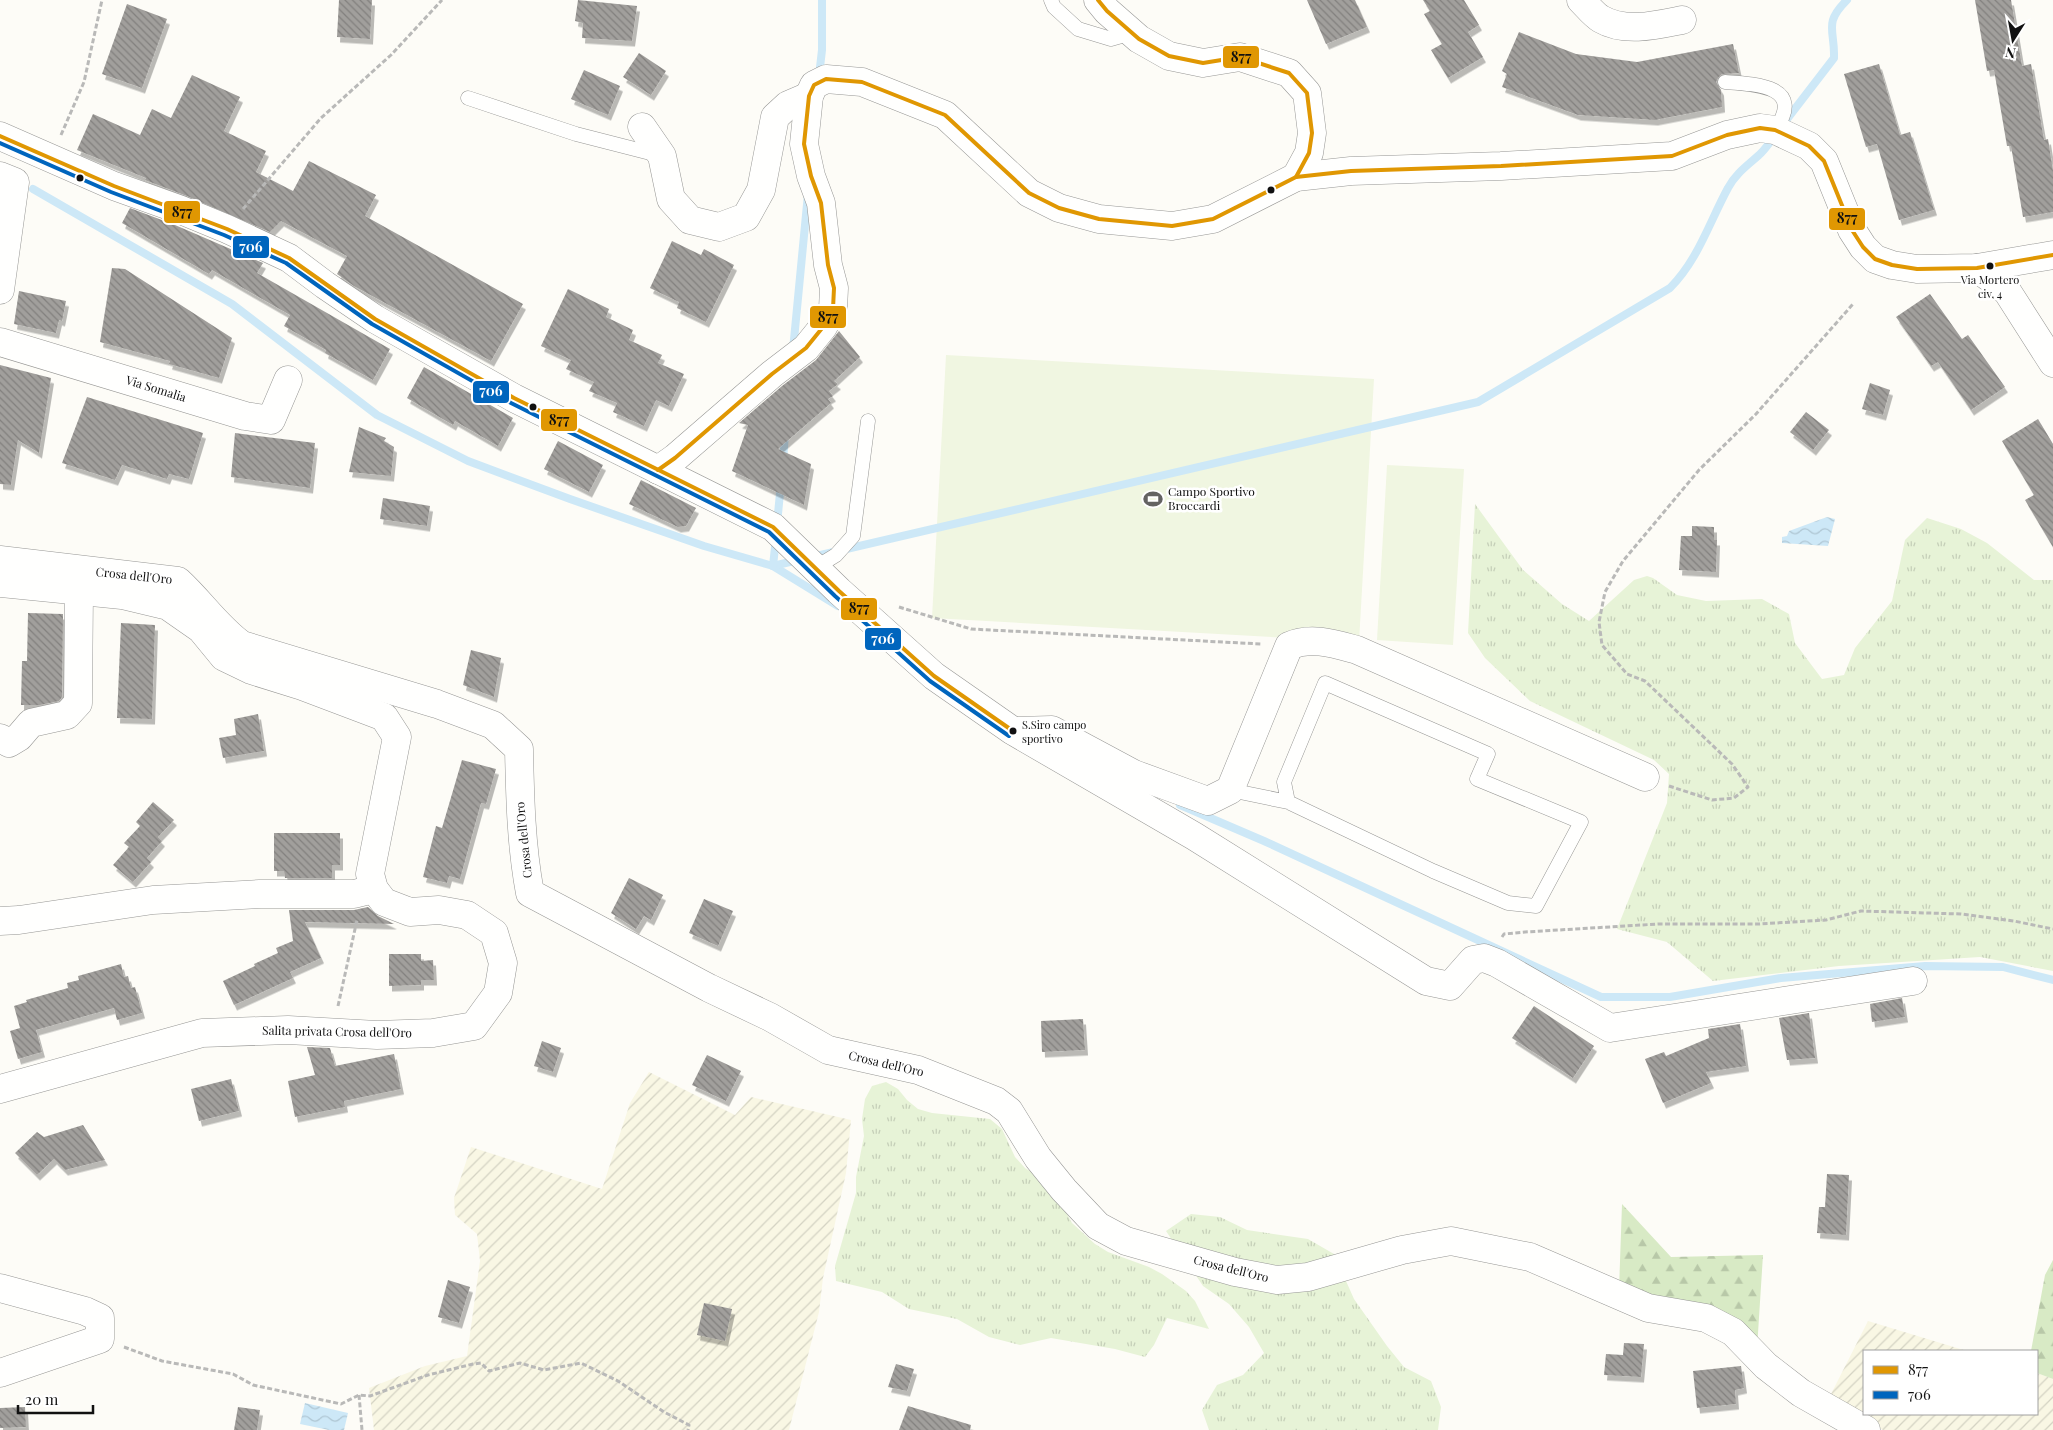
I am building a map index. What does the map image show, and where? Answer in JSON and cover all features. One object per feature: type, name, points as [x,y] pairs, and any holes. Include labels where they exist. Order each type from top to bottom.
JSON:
[{"type":"street","points":[[1098,0],[1132,33],[1169,56],[1203,63],[1240,57],[1289,73],[1307,93],[1312,133],[1309,153],[1296,177]]},
{"type":"street","points":[[1581,0],[1601,19],[1623,26],[1652,26],[1682,20]]},
{"type":"street","points":[[658,470],[676,458],[772,374],[806,348],[822,327],[832,309],[834,288],[828,265],[821,203],[811,176],[804,144],[809,96],[814,85],[826,79],[862,82],[944,115],[1029,193],[1059,208],[1099,219],[1172,226],[1213,219],[1296,177],[1351,171],[1672,156],[1727,135],[1760,128],[1775,130],[1809,146],[1824,161],[1852,230],[1863,247],[1875,259],[1892,265],[1917,269],[1977,268],[2053,254]]},
{"type":"street","points":[[642,127],[662,156],[671,199],[690,220],[719,227],[746,217],[761,190],[775,117],[788,105],[809,96]]},
{"type":"street","points":[[0,136],[114,186],[227,229],[289,258],[375,319],[514,398],[773,527],[839,592],[934,676],[1013,730],[1194,836],[1426,981],[1450,986],[1473,960],[1484,958],[1497,962],[1610,1028],[1913,982]]},
{"type":"street","points":[[0,176],[15,182],[3,240],[0,290]]},
{"type":"street","points":[[1977,268],[2007,291],[2053,363]]},
{"type":"street","name":"Via Somalia","points":[[0,342],[245,416],[271,420],[288,380]]},
{"type":"street","name":"Crosa dell'Oro","points":[[0,560],[178,581],[198,599],[225,633],[242,645],[437,704],[493,725],[518,749],[524,863],[530,893],[709,988],[770,1017],[828,1050],[918,1070],[996,1101],[1009,1111],[1038,1158],[1064,1190],[1098,1226],[1126,1241],[1235,1272],[1277,1280],[1308,1277],[1402,1250],[1451,1241],[1530,1256],[1648,1308],[1706,1318],[1733,1332],[1766,1366],[1801,1393],[1866,1430]]},
{"type":"street","points":[[0,583],[122,595],[168,606],[201,629],[224,657],[251,670],[302,686],[384,717],[397,737],[368,891],[354,894],[260,894],[152,900],[19,920],[0,921]]},
{"type":"street","points":[[0,738],[9,743],[19,737],[31,723],[67,715],[78,703],[79,591]]},
{"type":"street","points":[[1013,730],[1052,730],[1134,774],[1208,801],[1230,790],[1289,646],[1300,641],[1329,643],[1357,650],[1645,777]]},
{"type":"street","name":"Salita privata Crosa dell'Oro","points":[[0,1089],[202,1032],[288,1030],[377,1035],[433,1033],[474,1026],[498,993],[503,962],[494,933],[467,915],[439,910],[410,912],[384,902],[368,891]]},
{"type":"street","points":[[0,1288],[85,1310],[100,1318],[100,1338],[0,1372]]},
{"type":"lane","points":[[1051,0],[1054,7],[1078,29],[1111,38],[1132,33]]},
{"type":"lane","points":[[1725,82],[1757,84],[1773,90],[1782,97],[1785,109],[1783,119],[1775,130]]},
{"type":"lane","points":[[468,98],[576,134],[662,156]]},
{"type":"lane","points":[[815,568],[836,556],[853,536],[868,421]]},
{"type":"lane","points":[[1230,790],[1288,802],[1433,871],[1508,903],[1536,906],[1581,822],[1477,779],[1488,754],[1325,682],[1284,782],[1288,802]]},
{"type":"path","points":[[60,136],[84,82],[102,0]]},
{"type":"path","points":[[227,229],[321,118],[391,55],[442,0]]},
{"type":"path","points":[[1645,777],[1681,792],[1712,800],[1734,798],[1748,787],[1732,764],[1645,681],[1628,674],[1602,645],[1599,622],[1605,592],[1622,561],[1699,470],[1756,414],[1853,304]]},
{"type":"path","points":[[898,607],[971,629],[1289,646]]},
{"type":"path","points":[[333,1033],[368,891]]},
{"type":"path","points":[[1484,958],[1504,934],[1658,924],[1760,924],[1826,920],[1861,911],[1962,914],[2014,921],[2053,930]]},
{"type":"path","points":[[100,1338],[162,1361],[233,1374],[253,1385],[341,1404],[359,1395],[370,1396],[428,1375],[481,1363],[489,1371],[520,1362],[544,1370],[581,1363],[618,1381],[664,1412],[689,1425],[688,1430]]},
{"type":"path","points":[[359,1395],[362,1430]]},
{"type":"shaded area","points":[[649,1072],[735,1115],[751,1097],[851,1120],[846,1173],[823,1278],[819,1312],[789,1430],[374,1430],[369,1388],[425,1366],[467,1356],[480,1261],[477,1234],[455,1215],[454,1198],[471,1147],[602,1189],[630,1103]]},
{"type":"shaded area","points":[[1868,1321],[1964,1350],[1863,1350],[1863,1415],[2038,1415],[2038,1373],[2053,1379],[2053,1430],[1883,1430],[1829,1398]]},
{"type":"green space","name":"Campo Sportivo Broccardi","points":[[946,355],[1374,379],[1359,642],[932,618]]},
{"type":"green space","points":[[1387,465],[1464,469],[1453,645],[1377,640]]},
{"type":"green space","points":[[1475,504],[1523,570],[1562,604],[1589,621],[1634,580],[1647,576],[1653,578],[1677,595],[1706,601],[1762,599],[1789,614],[1795,643],[1822,679],[1844,675],[1855,648],[1892,601],[1905,540],[1927,518],[1961,529],[1987,543],[2034,580],[2053,580],[2053,971],[1980,957],[1839,966],[1713,981],[1667,942],[1617,929],[1667,803],[1669,774],[1654,760],[1530,701],[1485,658],[1468,633]]},
{"type":"green space","points":[[886,1082],[898,1089],[918,1109],[932,1113],[990,1119],[1002,1129],[1015,1157],[1025,1168],[1038,1176],[1058,1198],[1072,1223],[1095,1244],[1108,1252],[1149,1267],[1186,1291],[1195,1301],[1209,1329],[1167,1318],[1154,1345],[1145,1357],[1115,1349],[1051,1338],[1020,1345],[989,1337],[957,1319],[909,1309],[882,1292],[836,1281],[835,1266],[856,1193],[856,1177],[864,1136],[862,1119],[865,1099],[872,1086]]},
{"type":"green space","points":[[1622,1204],[1671,1257],[1763,1255],[1757,1349],[1619,1290]]},
{"type":"green space","points":[[1191,1214],[1220,1217],[1247,1230],[1308,1239],[1334,1254],[1354,1299],[1387,1346],[1404,1367],[1431,1381],[1441,1407],[1438,1430],[1209,1430],[1202,1410],[1217,1385],[1243,1375],[1264,1353],[1249,1327],[1229,1304],[1203,1286],[1166,1231]]},
{"type":"green space","points":[[2053,1260],[2053,1379],[2038,1373],[2038,1350],[2031,1350],[2045,1275]]},
{"type":"water","points":[[1827,517],[1835,519],[1828,546],[1782,543],[1782,537],[1787,536],[1789,531]]},
{"type":"water","points":[[305,1403],[348,1413],[344,1430],[329,1430],[300,1424]]},
{"type":"building","points":[[339,0],[372,0],[370,39],[337,37]]},
{"type":"building","points":[[578,0],[637,6],[632,41],[582,38],[583,23],[575,21]]},
{"type":"building","points":[[1307,0],[1355,0],[1367,27],[1326,44]]},
{"type":"building","points":[[1423,0],[1464,0],[1479,25],[1468,32],[1483,57],[1448,78],[1431,50],[1442,44],[1424,14],[1430,11]]},
{"type":"building","points":[[1975,0],[2011,0],[2022,66],[2031,64],[2044,140],[2048,139],[2053,171],[2053,212],[2023,217],[2011,146],[2007,146],[1994,70],[1987,71]]},
{"type":"building","points":[[127,4],[167,19],[142,88],[102,74]]},
{"type":"building","points":[[1519,32],[1576,54],[1637,62],[1733,44],[1739,73],[1722,74],[1716,82],[1721,90],[1722,107],[1655,120],[1578,115],[1502,87],[1507,74],[1502,71]]},
{"type":"building","points":[[639,53],[666,71],[651,95],[623,77]]},
{"type":"building","points":[[1879,64],[1900,135],[1910,132],[1934,210],[1899,220],[1877,144],[1866,147],[1844,74]]},
{"type":"building","points":[[584,70],[620,86],[608,115],[571,99]]},
{"type":"building","points":[[192,75],[240,97],[224,131],[266,151],[256,172],[293,191],[309,161],[376,195],[365,216],[523,304],[491,361],[354,286],[337,274],[347,256],[281,221],[270,232],[77,150],[93,114],[140,135],[152,109],[171,118]]},
{"type":"building","points":[[130,208],[263,263],[257,273],[390,349],[373,380],[325,353],[326,350],[284,326],[290,315],[212,270],[209,274],[122,223]]},
{"type":"building","points":[[672,241],[701,255],[704,249],[734,265],[706,322],[677,308],[679,302],[650,288]]},
{"type":"building","points":[[112,268],[125,269],[232,338],[219,378],[169,364],[170,361],[100,342]]},
{"type":"building","points":[[568,289],[609,309],[606,317],[633,330],[629,340],[662,355],[658,363],[684,374],[669,406],[656,400],[644,426],[613,412],[617,403],[589,391],[594,382],[566,369],[571,360],[541,346]]},
{"type":"building","points":[[19,291],[66,301],[62,321],[59,320],[56,333],[14,324]]},
{"type":"building","points":[[1930,294],[1962,339],[1968,335],[2005,387],[1971,410],[1938,362],[1931,366],[1896,317]]},
{"type":"building","points":[[839,331],[860,357],[834,381],[838,384],[829,391],[833,396],[828,399],[831,403],[778,449],[811,464],[804,505],[732,471],[748,425],[739,423],[816,360]]},
{"type":"building","points":[[0,365],[51,378],[39,453],[18,440],[11,485],[0,484]]},
{"type":"building","points":[[424,367],[513,418],[498,446],[455,421],[453,425],[407,398]]},
{"type":"building","points":[[1870,383],[1890,390],[1883,415],[1862,409]]},
{"type":"building","points":[[87,397],[203,433],[189,479],[169,474],[167,479],[122,465],[115,480],[62,463]]},
{"type":"building","points":[[1806,412],[1829,430],[1813,450],[1790,432]]},
{"type":"building","points":[[2038,419],[2053,444],[2053,547],[2025,500],[2034,495],[2002,441]]},
{"type":"building","points":[[359,427],[386,438],[384,441],[394,447],[391,476],[349,472]]},
{"type":"building","points":[[235,433],[315,443],[310,488],[231,477]]},
{"type":"building","points":[[558,441],[603,465],[589,492],[544,469]]},
{"type":"building","points":[[641,480],[696,508],[686,526],[678,527],[629,504]]},
{"type":"building","points":[[383,498],[430,506],[427,526],[380,519]]},
{"type":"building","points":[[1692,526],[1714,527],[1714,540],[1717,540],[1716,572],[1679,570],[1681,536],[1692,536]]},
{"type":"building","points":[[28,613],[63,614],[62,697],[59,701],[40,705],[21,705],[22,661],[27,661]]},
{"type":"building","points":[[121,623],[155,625],[152,719],[117,718]]},
{"type":"building","points":[[471,650],[501,658],[494,697],[463,685]]},
{"type":"building","points":[[258,714],[264,751],[223,758],[219,738],[236,735],[234,719]]},
{"type":"building","points":[[462,760],[496,769],[486,804],[481,803],[460,879],[449,876],[447,883],[423,877],[436,826],[442,828]]},
{"type":"building","points":[[153,802],[174,820],[158,837],[162,841],[147,858],[151,862],[133,882],[113,865],[129,847],[124,843],[140,826],[136,822]]},
{"type":"building","points":[[274,833],[340,833],[340,865],[332,865],[332,878],[285,878],[284,871],[274,871]]},
{"type":"building","points":[[629,878],[663,895],[651,920],[644,916],[636,929],[611,913]]},
{"type":"building","points":[[704,899],[733,911],[718,946],[689,933]]},
{"type":"building","points":[[368,907],[378,916],[394,924],[305,922],[321,958],[290,972],[293,978],[234,1005],[223,981],[278,953],[276,948],[293,941],[289,910],[354,910]]},
{"type":"building","points":[[389,954],[421,954],[421,961],[433,960],[434,980],[421,980],[421,985],[389,986]]},
{"type":"building","points":[[121,964],[124,977],[128,976],[131,988],[135,987],[142,1013],[117,1020],[114,1008],[36,1030],[42,1052],[18,1059],[10,1031],[20,1028],[14,1006],[27,1002],[26,1000],[68,988],[67,983],[79,980],[78,976]]},
{"type":"building","points":[[1902,998],[1905,1017],[1872,1022],[1870,1004]]},
{"type":"building","points":[[1534,1006],[1594,1046],[1573,1078],[1512,1038]]},
{"type":"building","points":[[1809,1013],[1815,1058],[1787,1060],[1779,1018]]},
{"type":"building","points":[[1083,1019],[1085,1050],[1042,1052],[1041,1021]]},
{"type":"building","points":[[1740,1024],[1746,1066],[1706,1072],[1711,1083],[1663,1103],[1645,1059],[1664,1052],[1666,1056],[1709,1038],[1708,1029]]},
{"type":"building","points":[[542,1041],[561,1048],[553,1072],[534,1066]]},
{"type":"building","points":[[307,1047],[330,1048],[335,1066],[394,1054],[401,1089],[344,1101],[345,1107],[295,1117],[288,1081],[315,1075]]},
{"type":"building","points":[[707,1055],[741,1071],[726,1101],[692,1085]]},
{"type":"building","points":[[231,1079],[239,1111],[199,1121],[191,1089]]},
{"type":"building","points":[[83,1125],[105,1160],[65,1170],[54,1159],[37,1175],[15,1153],[37,1132],[44,1137]]},
{"type":"building","points":[[1827,1174],[1849,1175],[1846,1235],[1817,1233],[1819,1207],[1825,1207]]},
{"type":"building","points":[[448,1280],[470,1287],[459,1323],[438,1317]]},
{"type":"building","points":[[704,1303],[732,1309],[725,1341],[697,1335]]},
{"type":"building","points":[[1624,1343],[1644,1344],[1641,1377],[1604,1375],[1606,1354],[1623,1355]]},
{"type":"building","points":[[896,1364],[914,1369],[907,1391],[888,1387]]},
{"type":"building","points":[[1741,1366],[1744,1388],[1735,1390],[1736,1404],[1697,1408],[1693,1371]]},
{"type":"building","points":[[908,1406],[971,1425],[970,1430],[899,1430]]},
{"type":"building","points":[[25,1407],[26,1427],[0,1428],[0,1408]]},
{"type":"building","points":[[238,1407],[260,1410],[257,1430],[234,1430]]},
{"type":"waterway","points":[[819,76],[822,50],[822,0]]},
{"type":"waterway","points":[[1784,123],[1834,58],[1833,21],[1835,15],[1847,0]]},
{"type":"waterway","points":[[812,557],[1478,402],[1670,288],[1696,253],[1734,178],[1763,151],[1774,137]]},
{"type":"waterway","points":[[33,189],[232,304],[377,415],[468,461],[704,546],[773,566],[838,606]]},
{"type":"waterway","points":[[793,350],[808,194]]},
{"type":"waterway","points":[[783,462],[785,433]]},
{"type":"waterway","points":[[777,524],[781,483]]},
{"type":"waterway","points":[[773,566],[776,538]]},
{"type":"waterway","points":[[773,566],[798,560]]},
{"type":"waterway","points":[[1180,805],[1264,841],[1601,997],[1670,997],[1781,978],[1925,966],[2003,967],[2053,980]]},
{"type":"transit line","name":"877","points":[[1098,0],[1107,11],[1139,39],[1169,56],[1203,63],[1240,57],[1289,73],[1307,93],[1312,133],[1309,153],[1296,177]]},
{"type":"transit line","name":"877","points":[[658,470],[675,458],[772,374],[806,348],[823,327],[833,309],[834,288],[828,265],[821,203],[811,176],[804,144],[809,96],[814,85],[826,79],[862,82],[945,115],[1029,193],[1059,208],[1099,219],[1172,226],[1213,219],[1296,177],[1351,171],[1501,166],[1672,156],[1727,135],[1760,128],[1775,130],[1809,146],[1824,161],[1852,230],[1863,247],[1875,259],[1892,265],[1917,269],[1977,268],[2053,255]]},
{"type":"transit line","name":"877","points":[[0,136],[114,186],[227,229],[289,258],[375,319],[514,398],[773,527],[839,591],[934,676],[1013,731]]},
{"type":"transit line","name":"706","points":[[0,143],[111,192],[224,235],[286,263],[372,324],[511,403],[769,532],[835,596],[930,681],[1009,736]]},
{"type":"place","name":"Via Mortero civ. 4","points":[[1990,266]]},
{"type":"place","name":"Campo Sportivo Broccardi","points":[[1153,499]]},
{"type":"place","name":"S.Siro campo sportivo","points":[[1013,731]]}]
